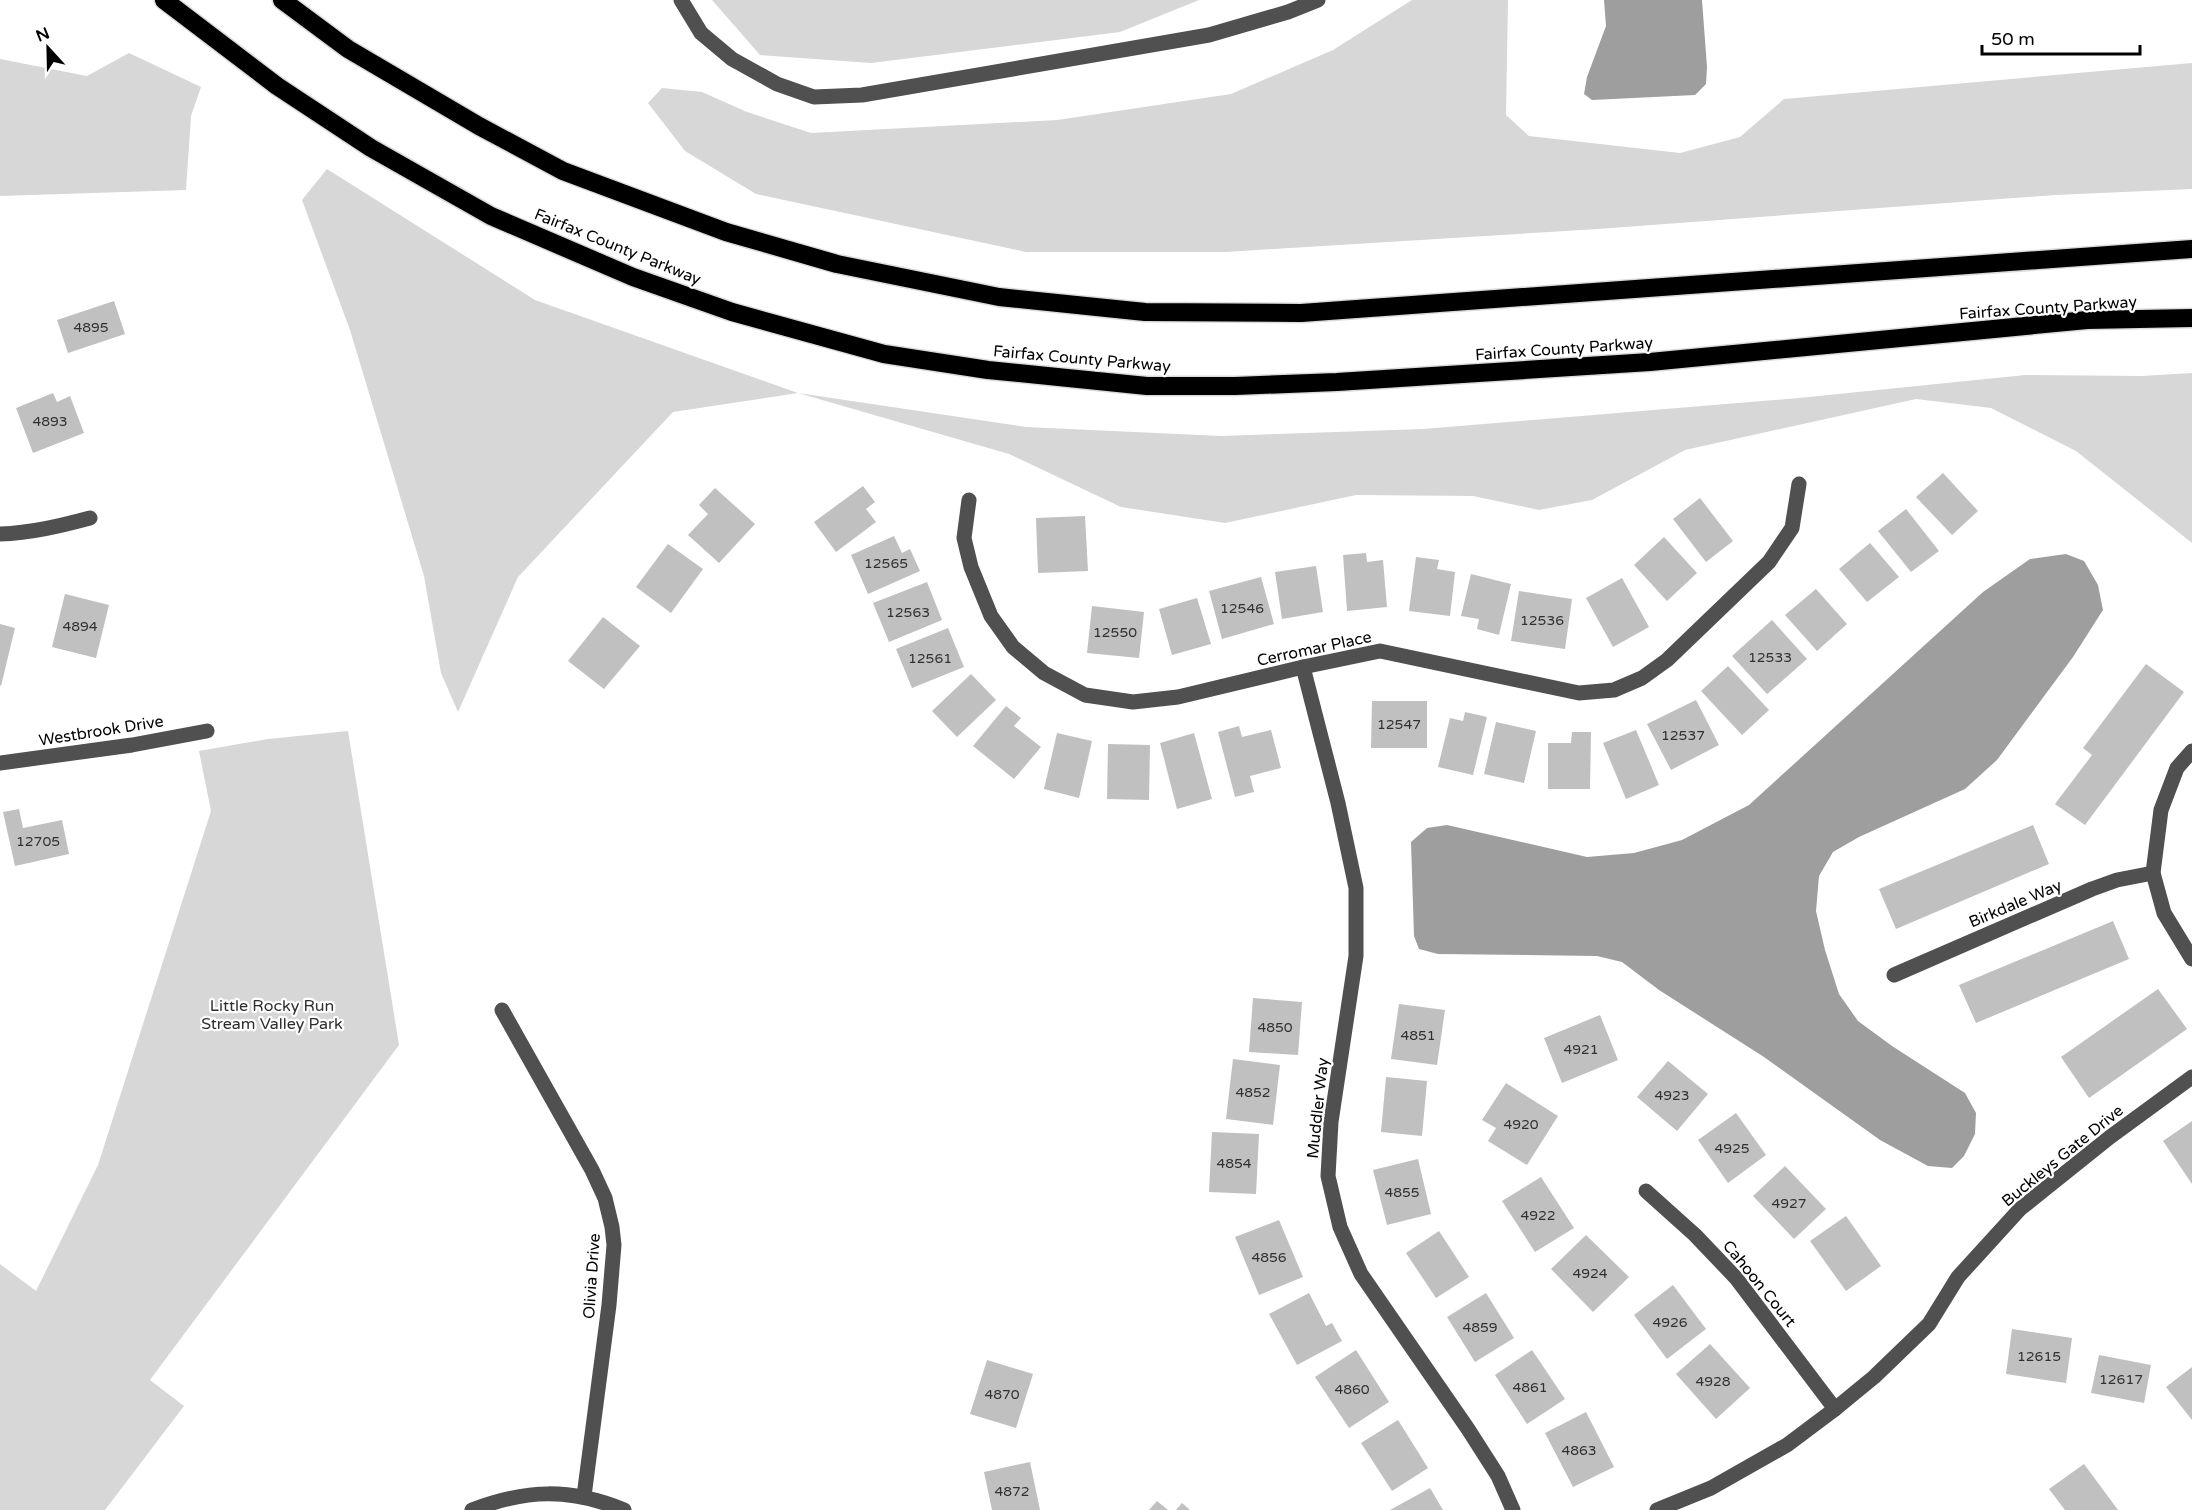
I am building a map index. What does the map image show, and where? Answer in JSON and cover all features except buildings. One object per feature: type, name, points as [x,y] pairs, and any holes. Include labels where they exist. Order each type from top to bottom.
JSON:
[{"type":"highway","name":"Fairfax County Parkway","points":[[164,0],[277,86],[371,148],[491,216],[633,277],[732,312],[884,354],[988,370],[1088,381],[1147,386],[1235,386],[1337,382],[1650,362],[2087,320],[2192,318]]},
{"type":"highway","points":[[282,0],[348,49],[479,126],[574,175],[737,236],[837,264],[999,297],[1145,312],[1301,313],[2192,249]]},
{"type":"highway","points":[[303,0],[348,49]]},
{"type":"street","points":[[681,0],[701,33],[732,59],[777,84],[814,97],[862,95],[1209,35],[1285,6],[1318,0]]},
{"type":"street","name":"Cerromar Place","points":[[969,500],[964,538],[971,567],[991,616],[1013,647],[1044,673],[1085,695],[1133,702],[1178,697],[1380,651],[1580,693],[1614,690],[1642,678],[1667,660],[1769,562],[1792,528],[1799,484]]},
{"type":"street","points":[[0,534],[21,534],[90,518]]},
{"type":"street","name":"Muddler Way","points":[[1303,667],[1338,803],[1356,888],[1356,956],[1331,1122],[1328,1176],[1340,1227],[1361,1274],[1468,1429],[1498,1476],[1513,1510]]},
{"type":"street","name":"Westbrook Drive","points":[[0,763],[132,745],[207,731]]},
{"type":"street","points":[[2192,751],[2177,768],[2161,810],[2153,873],[2164,913],[2192,958]]},
{"type":"street","name":"Birkdale Way","points":[[1894,975],[2092,889],[2117,880],[2153,873]]},
{"type":"street","name":"Olivia Drive","points":[[502,1010],[592,1170],[605,1198],[612,1227],[614,1245],[609,1305],[584,1496]]},
{"type":"street","name":"Buckleys Gate Drive","points":[[1657,1510],[1711,1488],[1787,1444],[1835,1409],[1874,1377],[1929,1324],[1958,1277],[2020,1209],[2110,1137],[2192,1077]]},
{"type":"street","name":"Cahoon Court","points":[[1646,1191],[1695,1235],[1736,1278],[1835,1409]]},
{"type":"street","points":[[472,1510],[498,1501],[520,1497],[568,1493],[624,1510]]},
{"type":"green space","points":[[712,0],[1199,0],[1120,32],[871,63],[760,55]]},
{"type":"green space","points":[[1412,0],[1508,0],[1506,115],[1529,136],[1680,153],[1740,137],[1784,99],[2192,63],[2192,189],[2055,195],[1598,229],[1225,252],[1026,252],[756,194],[685,151],[648,103],[662,88],[702,92],[747,112],[811,133],[1057,120],[1231,94],[1333,50]]},
{"type":"green space","points":[[129,53],[201,87],[191,116],[186,190],[0,196],[0,59],[87,76]]},
{"type":"green space","points":[[327,169],[535,300],[798,393],[673,412],[518,577],[458,712],[441,673],[424,576],[350,330],[302,200]]},
{"type":"green space","points":[[2192,373],[2192,543],[2076,451],[1991,408],[1916,399],[1685,450],[1592,500],[1539,510],[1473,496],[1356,495],[1225,523],[1121,507],[1009,454],[798,393],[1026,427],[1221,436],[1423,429],[1799,398],[2025,375],[2141,376]]},
{"type":"green space","name":"Little Rocky Run Stream Valley Park","points":[[348,731],[399,1045],[150,1380],[184,1406],[105,1510],[0,1510],[0,1264],[36,1291],[98,1165],[211,811],[199,751],[268,739]]},
{"type":"shaded area","points":[[1604,0],[1702,0],[1707,67],[1706,84],[1695,95],[1592,100],[1584,94],[1587,77],[1606,26]]},
{"type":"shaded area","points":[[2066,554],[2084,561],[2098,585],[2103,610],[2073,657],[1997,760],[1965,789],[1859,837],[1833,852],[1819,876],[1816,911],[1839,994],[1858,1021],[1965,1093],[1976,1113],[1975,1134],[1964,1156],[1952,1168],[1928,1166],[1880,1140],[1764,1057],[1659,990],[1622,962],[1597,956],[1438,954],[1419,949],[1414,936],[1411,842],[1427,828],[1447,825],[1587,857],[1634,853],[1682,840],[1749,805],[1983,592],[2030,559]]}]
